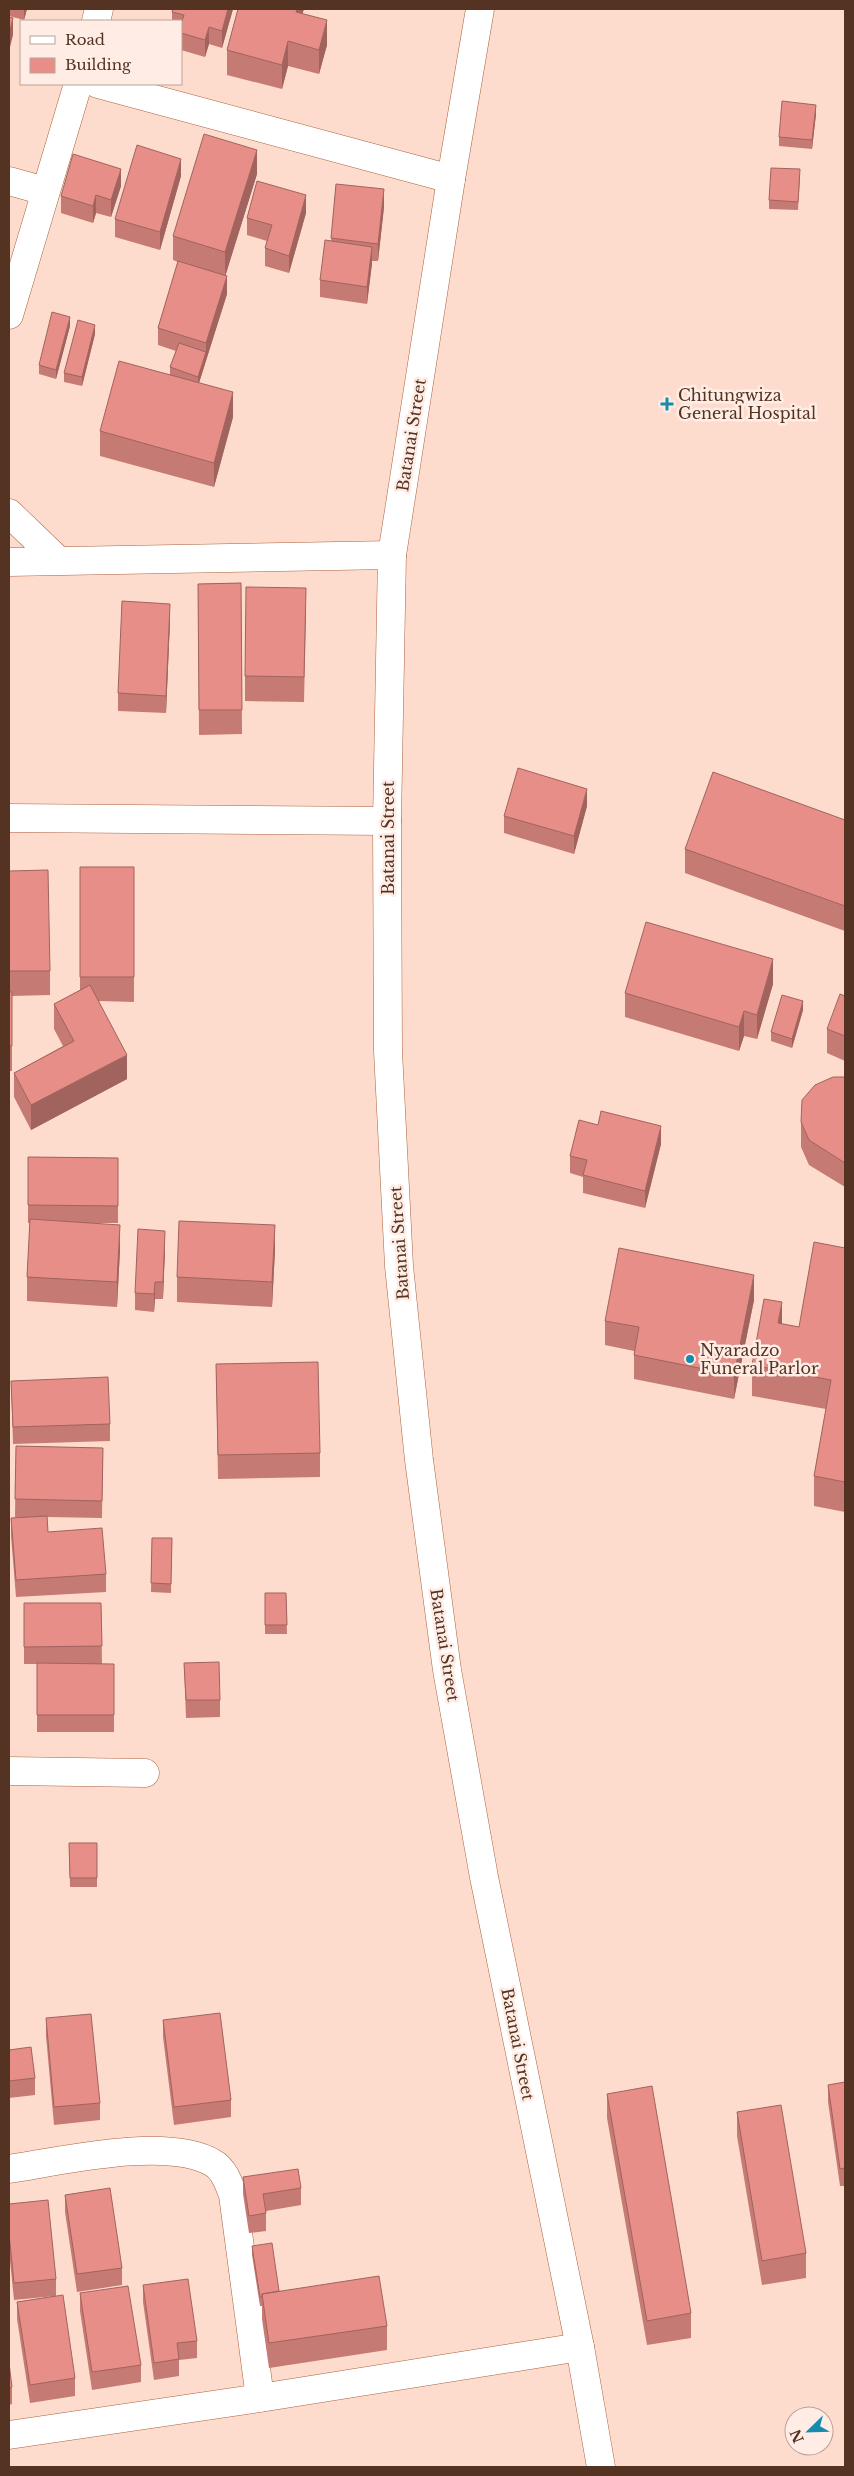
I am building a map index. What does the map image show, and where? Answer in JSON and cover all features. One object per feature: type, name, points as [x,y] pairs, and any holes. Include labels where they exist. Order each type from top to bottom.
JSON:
[{"type":"street","name":"Batanai Street","points":[[480,9],[450,179],[392,556],[387,821],[388,1051],[399,1266],[419,1460],[447,1670],[486,1886],[580,2347],[601,2467]]},
{"type":"street","points":[[9,315],[78,85]]},
{"type":"street","points":[[102,85],[450,179]]},
{"type":"street","points":[[9,182],[45,192]]},
{"type":"street","points":[[9,514],[59,561]]},
{"type":"street","points":[[9,562],[392,556]]},
{"type":"street","points":[[9,818],[387,821]]},
{"type":"street","points":[[9,1771],[145,1773]]},
{"type":"street","points":[[9,2169],[132,2152],[174,2150],[194,2154],[215,2164],[227,2179],[233,2195],[260,2398]]},
{"type":"street","points":[[9,2435],[260,2398],[580,2347]]},
{"type":"building","points":[[173,9],[228,9],[222,31],[209,27],[205,40],[182,33],[184,15],[172,12]]},
{"type":"building","points":[[238,9],[297,9],[296,12],[327,20],[319,50],[288,41],[282,65],[227,50]]},
{"type":"building","points":[[9,17],[13,18],[9,34]]},
{"type":"building","points":[[782,101],[816,105],[812,140],[779,137]]},
{"type":"building","points":[[204,134],[257,150],[225,252],[173,236]]},
{"type":"building","points":[[137,145],[181,159],[160,232],[115,219]]},
{"type":"building","points":[[73,154],[121,169],[111,200],[96,195],[93,206],[61,196]]},
{"type":"building","points":[[771,168],[800,169],[798,202],[769,200]]},
{"type":"building","points":[[257,181],[306,195],[289,256],[265,248],[272,225],[247,218]]},
{"type":"building","points":[[336,184],[384,189],[378,244],[331,238]]},
{"type":"building","points":[[325,240],[372,247],[367,287],[320,280]]},
{"type":"building","points":[[178,261],[227,276],[206,343],[158,328]]},
{"type":"building","points":[[52,312],[70,317],[56,370],[39,365]]},
{"type":"building","points":[[78,320],[95,325],[82,377],[64,373]]},
{"type":"building","points":[[179,343],[206,352],[198,377],[170,367]]},
{"type":"building","points":[[119,361],[233,392],[214,463],[100,431]]},
{"type":"building","points":[[241,583],[242,710],[199,710],[198,584]]},
{"type":"building","points":[[246,587],[306,588],[304,677],[245,676]]},
{"type":"building","points":[[122,601],[170,604],[166,696],[118,693]]},
{"type":"building","points":[[518,768],[587,789],[574,836],[504,816]]},
{"type":"building","points":[[713,772],[845,820],[845,906],[685,849]]},
{"type":"building","points":[[80,867],[134,867],[134,977],[80,977]]},
{"type":"building","points":[[48,870],[50,971],[9,971],[9,871]]},
{"type":"building","points":[[646,922],[773,959],[757,1015],[744,1011],[739,1027],[625,993]]},
{"type":"building","points":[[90,985],[127,1055],[31,1105],[14,1073],[74,1041],[54,1004]]},
{"type":"building","points":[[9,992],[12,992],[12,1046],[9,1046]]},
{"type":"building","points":[[840,994],[845,996],[845,1036],[827,1029]]},
{"type":"building","points":[[782,995],[803,1001],[792,1039],[771,1032]]},
{"type":"building","points":[[833,1077],[845,1077],[845,1163],[809,1140],[801,1122],[802,1100],[815,1085]]},
{"type":"building","points":[[601,1111],[661,1126],[645,1191],[583,1175],[587,1160],[570,1156],[579,1120],[598,1125]]},
{"type":"building","points":[[28,1157],[118,1158],[118,1206],[28,1205]]},
{"type":"building","points":[[30,1219],[120,1225],[117,1282],[27,1277]]},
{"type":"building","points":[[179,1221],[275,1225],[272,1282],[177,1277]]},
{"type":"building","points":[[138,1229],[165,1231],[163,1282],[155,1282],[154,1294],[135,1293]]},
{"type":"building","points":[[814,1242],[845,1248],[845,1482],[814,1476],[831,1380],[752,1365],[764,1299],[782,1302],[778,1323],[799,1327]]},
{"type":"building","points":[[619,1248],[754,1275],[734,1375],[634,1355],[639,1327],[605,1321]]},
{"type":"building","points":[[318,1362],[320,1453],[218,1455],[216,1364]]},
{"type":"building","points":[[108,1377],[110,1424],[13,1427],[11,1381]]},
{"type":"building","points":[[16,1446],[103,1448],[102,1501],[15,1499]]},
{"type":"building","points":[[47,1516],[48,1532],[102,1528],[106,1574],[16,1580],[11,1518]]},
{"type":"building","points":[[152,1538],[172,1538],[171,1584],[151,1583]]},
{"type":"building","points":[[265,1593],[286,1593],[287,1625],[265,1625]]},
{"type":"building","points":[[24,1603],[101,1603],[102,1646],[24,1647]]},
{"type":"building","points":[[219,1662],[220,1700],[186,1700],[184,1663]]},
{"type":"building","points":[[37,1663],[114,1664],[114,1715],[37,1715]]},
{"type":"building","points":[[69,1843],[97,1843],[97,1878],[70,1878]]},
{"type":"building","points":[[220,2013],[231,2100],[174,2107],[163,2020]]},
{"type":"building","points":[[91,2014],[100,2103],[54,2107],[46,2018]]},
{"type":"building","points":[[31,2047],[35,2078],[9,2081],[9,2050]]},
{"type":"building","points":[[845,2082],[845,2168],[840,2169],[828,2085]]},
{"type":"building","points":[[652,2086],[691,2313],[647,2321],[607,2094]]},
{"type":"building","points":[[781,2105],[806,2253],[762,2261],[737,2112]]},
{"type":"building","points":[[298,2169],[301,2188],[263,2194],[266,2213],[249,2216],[243,2177]]},
{"type":"building","points":[[110,2188],[122,2268],[77,2274],[65,2195]]},
{"type":"building","points":[[48,2200],[56,2279],[14,2283],[9,2233],[9,2204]]},
{"type":"building","points":[[272,2243],[279,2291],[262,2294],[262,2297],[260,2297],[252,2246]]},
{"type":"building","points":[[379,2276],[387,2326],[269,2343],[262,2294]]},
{"type":"building","points":[[188,2279],[197,2341],[177,2343],[179,2359],[154,2363],[143,2285]]},
{"type":"building","points":[[128,2286],[141,2365],[92,2372],[80,2293]]},
{"type":"building","points":[[63,2295],[75,2378],[30,2385],[17,2302]]},
{"type":"building","points":[[9,2363],[12,2387],[9,2388]]},
{"type":"place","name":"Chitungwiza General Hospital","points":[[667,404]]},
{"type":"place","name":"Nyaradzo Funeral Parlor","points":[[690,1359]]}]
